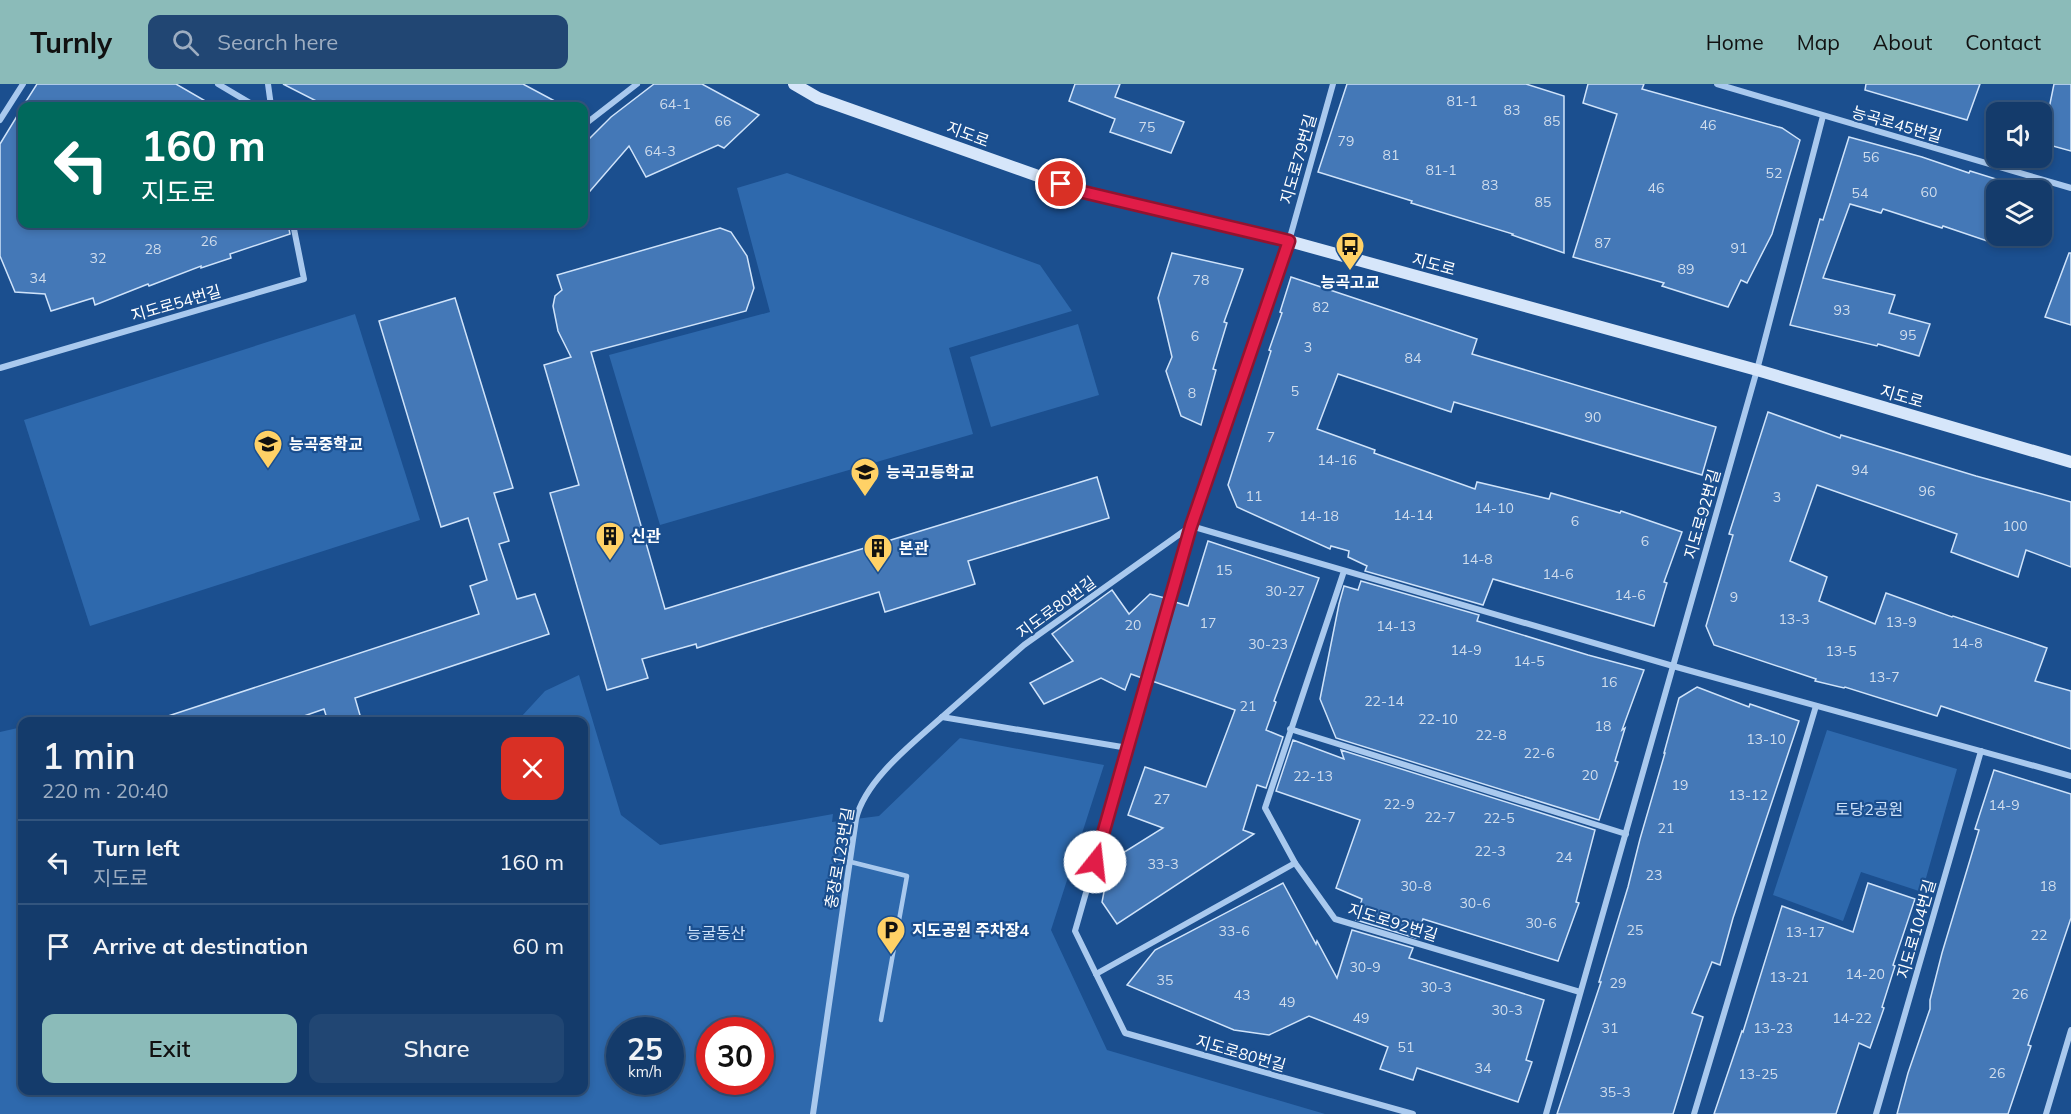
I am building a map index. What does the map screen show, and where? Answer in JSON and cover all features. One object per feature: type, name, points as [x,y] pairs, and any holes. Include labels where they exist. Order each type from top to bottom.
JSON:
[{"type":"main road","name":"지도로","points":[[794,84],[818,98],[1083,192],[1289,241],[1757,370],[2071,462]]},
{"type":"street","points":[[0,120],[23,84]]},
{"type":"street","points":[[218,84],[248,102]]},
{"type":"street","points":[[268,84],[270,102]]},
{"type":"street","points":[[588,122],[637,84]]},
{"type":"street","name":"지도로79번길","points":[[1289,241],[1334,84]]},
{"type":"street","name":"능곡로45번길","points":[[1717,84],[2071,188]]},
{"type":"street","name":"지도로92번길","points":[[1546,1114],[1757,370],[1823,116]]},
{"type":"street","name":"지도로54번길","points":[[1,366],[304,279],[294,228]]},
{"type":"street","name":"지도로80번길","points":[[1289,241],[1191,526],[1075,931],[1125,1033],[1278,1078],[1413,1114]]},
{"type":"street","points":[[1191,526],[1673,666],[2071,776]]},
{"type":"street","name":"지도로80번길","points":[[942,717],[1024,645],[1191,526]]},
{"type":"street","name":"지도로92번길","points":[[1344,571],[1265,807],[1294,863],[1335,919],[1580,992]]},
{"type":"street","points":[[1694,1114],[1816,706]]},
{"type":"street","points":[[942,717],[1128,748]]},
{"type":"street","name":"충장로123번길","points":[[813,1114],[859,806],[894,759],[942,717]]},
{"type":"street","points":[[1290,729],[1626,834]]},
{"type":"street","name":"지도로104번길","points":[[1876,1114],[1981,751]]},
{"type":"street","points":[[1096,974],[1294,863]]},
{"type":"street","points":[[2046,1114],[2069,1047],[2071,1030]]},
{"type":"lane","points":[[851,862],[907,876],[881,1020]]},
{"type":"green space","points":[[787,173],[1040,265],[1072,311],[949,348],[973,434],[660,525],[609,355],[770,312],[737,188]]},
{"type":"green space","points":[[355,314],[420,520],[90,626],[24,420]]},
{"type":"green space","points":[[1078,324],[1099,395],[991,427],[970,357]]},
{"type":"green space","name":"능굴동산","points":[[579,675],[621,815],[660,845],[833,814],[832,822],[879,816],[960,738],[1104,765],[1051,930],[1107,1050],[1325,1114],[0,1114],[0,732],[18,728],[18,1095],[588,1095],[588,717],[521,717],[545,691]]},
{"type":"green space","name":"토당2공원","points":[[1827,730],[1957,769],[1922,892],[1861,872],[1843,921],[1773,895]]},
{"type":"building","points":[[37,84],[176,84],[207,102],[26,102]]},
{"type":"building","points":[[283,84],[523,84],[557,102],[318,102]]},
{"type":"building","points":[[654,84],[702,84],[759,115],[724,148],[718,145],[646,177],[629,146],[588,193],[588,140],[611,117]]},
{"type":"building","points":[[1075,84],[1120,84],[1115,97],[1184,122],[1171,153],[1110,132],[1115,119],[1069,101]]},
{"type":"building","points":[[1347,84],[1526,84],[1564,96],[1564,253],[1513,234],[1318,172]]},
{"type":"building","points":[[1588,84],[1644,84],[1642,89],[1782,128],[1800,140],[1772,234],[1747,283],[1741,280],[1728,307],[1662,286],[1664,283],[1573,257],[1617,114],[1583,103]]},
{"type":"building","points":[[1866,84],[1980,84],[1967,120],[1865,90]]},
{"type":"building","points":[[2054,84],[2071,84],[2071,151],[2052,146],[2050,102]]},
{"type":"building","points":[[18,115],[18,228],[289,228],[290,234],[230,254],[231,258],[201,268],[201,266],[149,286],[148,284],[95,305],[93,298],[51,311],[45,294],[15,292],[0,256],[0,144]]},
{"type":"building","points":[[1849,137],[1996,179],[1986,180],[1986,241],[1883,209],[1881,213],[1850,204],[1823,278],[1895,295],[1889,313],[1930,324],[1919,356],[1878,344],[1877,346],[1790,325],[1820,219],[1823,220]]},
{"type":"building","points":[[720,228],[731,232],[747,256],[754,288],[746,311],[591,352],[665,609],[1097,477],[1109,518],[968,561],[975,584],[885,612],[879,592],[697,648],[696,644],[642,659],[648,678],[607,690],[550,493],[579,485],[544,365],[571,357],[558,331],[553,306],[555,296],[562,290],[557,275]]},
{"type":"building","points":[[1172,253],[1243,269],[1224,322],[1227,323],[1213,369],[1216,370],[1201,425],[1181,416],[1166,371],[1172,357],[1158,298]]},
{"type":"building","points":[[2069,253],[2071,253],[2071,325],[2045,317]]},
{"type":"building","points":[[1291,277],[1477,339],[1472,354],[1716,427],[1702,475],[1454,402],[1451,412],[1338,374],[1317,429],[1375,450],[1374,453],[1475,489],[1477,482],[1549,499],[1551,493],[1620,513],[1621,511],[1682,532],[1664,582],[1667,583],[1654,626],[1493,579],[1483,605],[1365,571],[1367,566],[1348,557],[1349,551],[1331,546],[1330,549],[1237,507],[1228,485],[1271,351],[1269,350]]},
{"type":"building","points":[[455,298],[513,488],[494,493],[509,541],[499,544],[517,599],[535,594],[549,634],[355,698],[361,717],[326,717],[324,709],[301,717],[165,717],[479,614],[470,586],[487,580],[468,518],[441,527],[379,321]]},
{"type":"building","points":[[1768,412],[1840,438],[1841,435],[2071,502],[2071,567],[2026,550],[2018,577],[1951,552],[1957,534],[1817,485],[1790,561],[1827,577],[1819,601],[1875,624],[1886,593],[2047,648],[2035,681],[2071,691],[2071,749],[1941,706],[1937,716],[1845,687],[1815,681],[1816,679],[1714,645],[1706,626],[1733,535],[1729,534]]},
{"type":"building","points":[[1208,541],[1319,578],[1274,701],[1276,702],[1266,730],[1283,737],[1266,788],[1257,785],[1243,830],[1254,834],[1117,924],[1102,902],[1110,861],[1163,828],[1128,815],[1145,767],[1206,787],[1235,710],[1152,681],[1175,602],[1188,606]]},
{"type":"building","points":[[1361,581],[1479,615],[1477,621],[1644,670],[1622,730],[1625,728],[1615,761],[1618,762],[1599,820],[1336,738],[1320,699],[1344,586],[1358,590]]},
{"type":"building","points":[[1112,590],[1129,614],[1150,594],[1165,598],[1142,678],[1131,674],[1125,690],[1101,678],[1044,704],[1030,683],[1073,661],[1052,634]]},
{"type":"building","points":[[1697,687],[1749,707],[1750,704],[1799,721],[1733,918],[1720,965],[1712,962],[1692,1013],[1703,1017],[1673,1114],[1557,1114],[1601,982],[1599,982],[1628,887],[1679,698]]},
{"type":"building","points":[[1293,740],[1344,759],[1341,750],[1595,830],[1576,902],[1579,903],[1558,961],[1423,919],[1416,938],[1356,920],[1362,899],[1336,888],[1360,820],[1276,791]]},
{"type":"building","points":[[1994,770],[2071,794],[2071,918],[2028,1045],[2031,1046],[2008,1114],[1897,1114],[1930,1009],[1930,1000],[1942,953],[1979,830],[1975,829]]},
{"type":"building","points":[[1283,883],[1337,978],[1352,930],[1413,948],[1409,958],[1544,1000],[1526,1060],[1532,1062],[1518,1102],[1417,1068],[1413,1080],[1380,1069],[1388,1047],[1309,1016],[1269,1035],[1234,1030],[1127,985],[1155,950]]},
{"type":"building","points":[[1868,883],[1915,899],[1893,965],[1895,966],[1882,1007],[1884,1008],[1870,1048],[1859,1043],[1836,1114],[1714,1114],[1743,1032],[1782,906],[1853,932]]},
{"type":"place","name":"능곡고교","points":[[1350,272]]},
{"type":"place","name":"능곡중학교","points":[[268,470]]},
{"type":"place","name":"능곡고등학교","points":[[865,498]]},
{"type":"place","name":"신관","points":[[610,562]]},
{"type":"place","name":"본관","points":[[878,574]]},
{"type":"place","name":"지도공원 주차장4","points":[[891,956]]},
{"type":"route","points":[[1061,184],[1083,192],[1289,241],[1191,526],[1095,862]]}]
